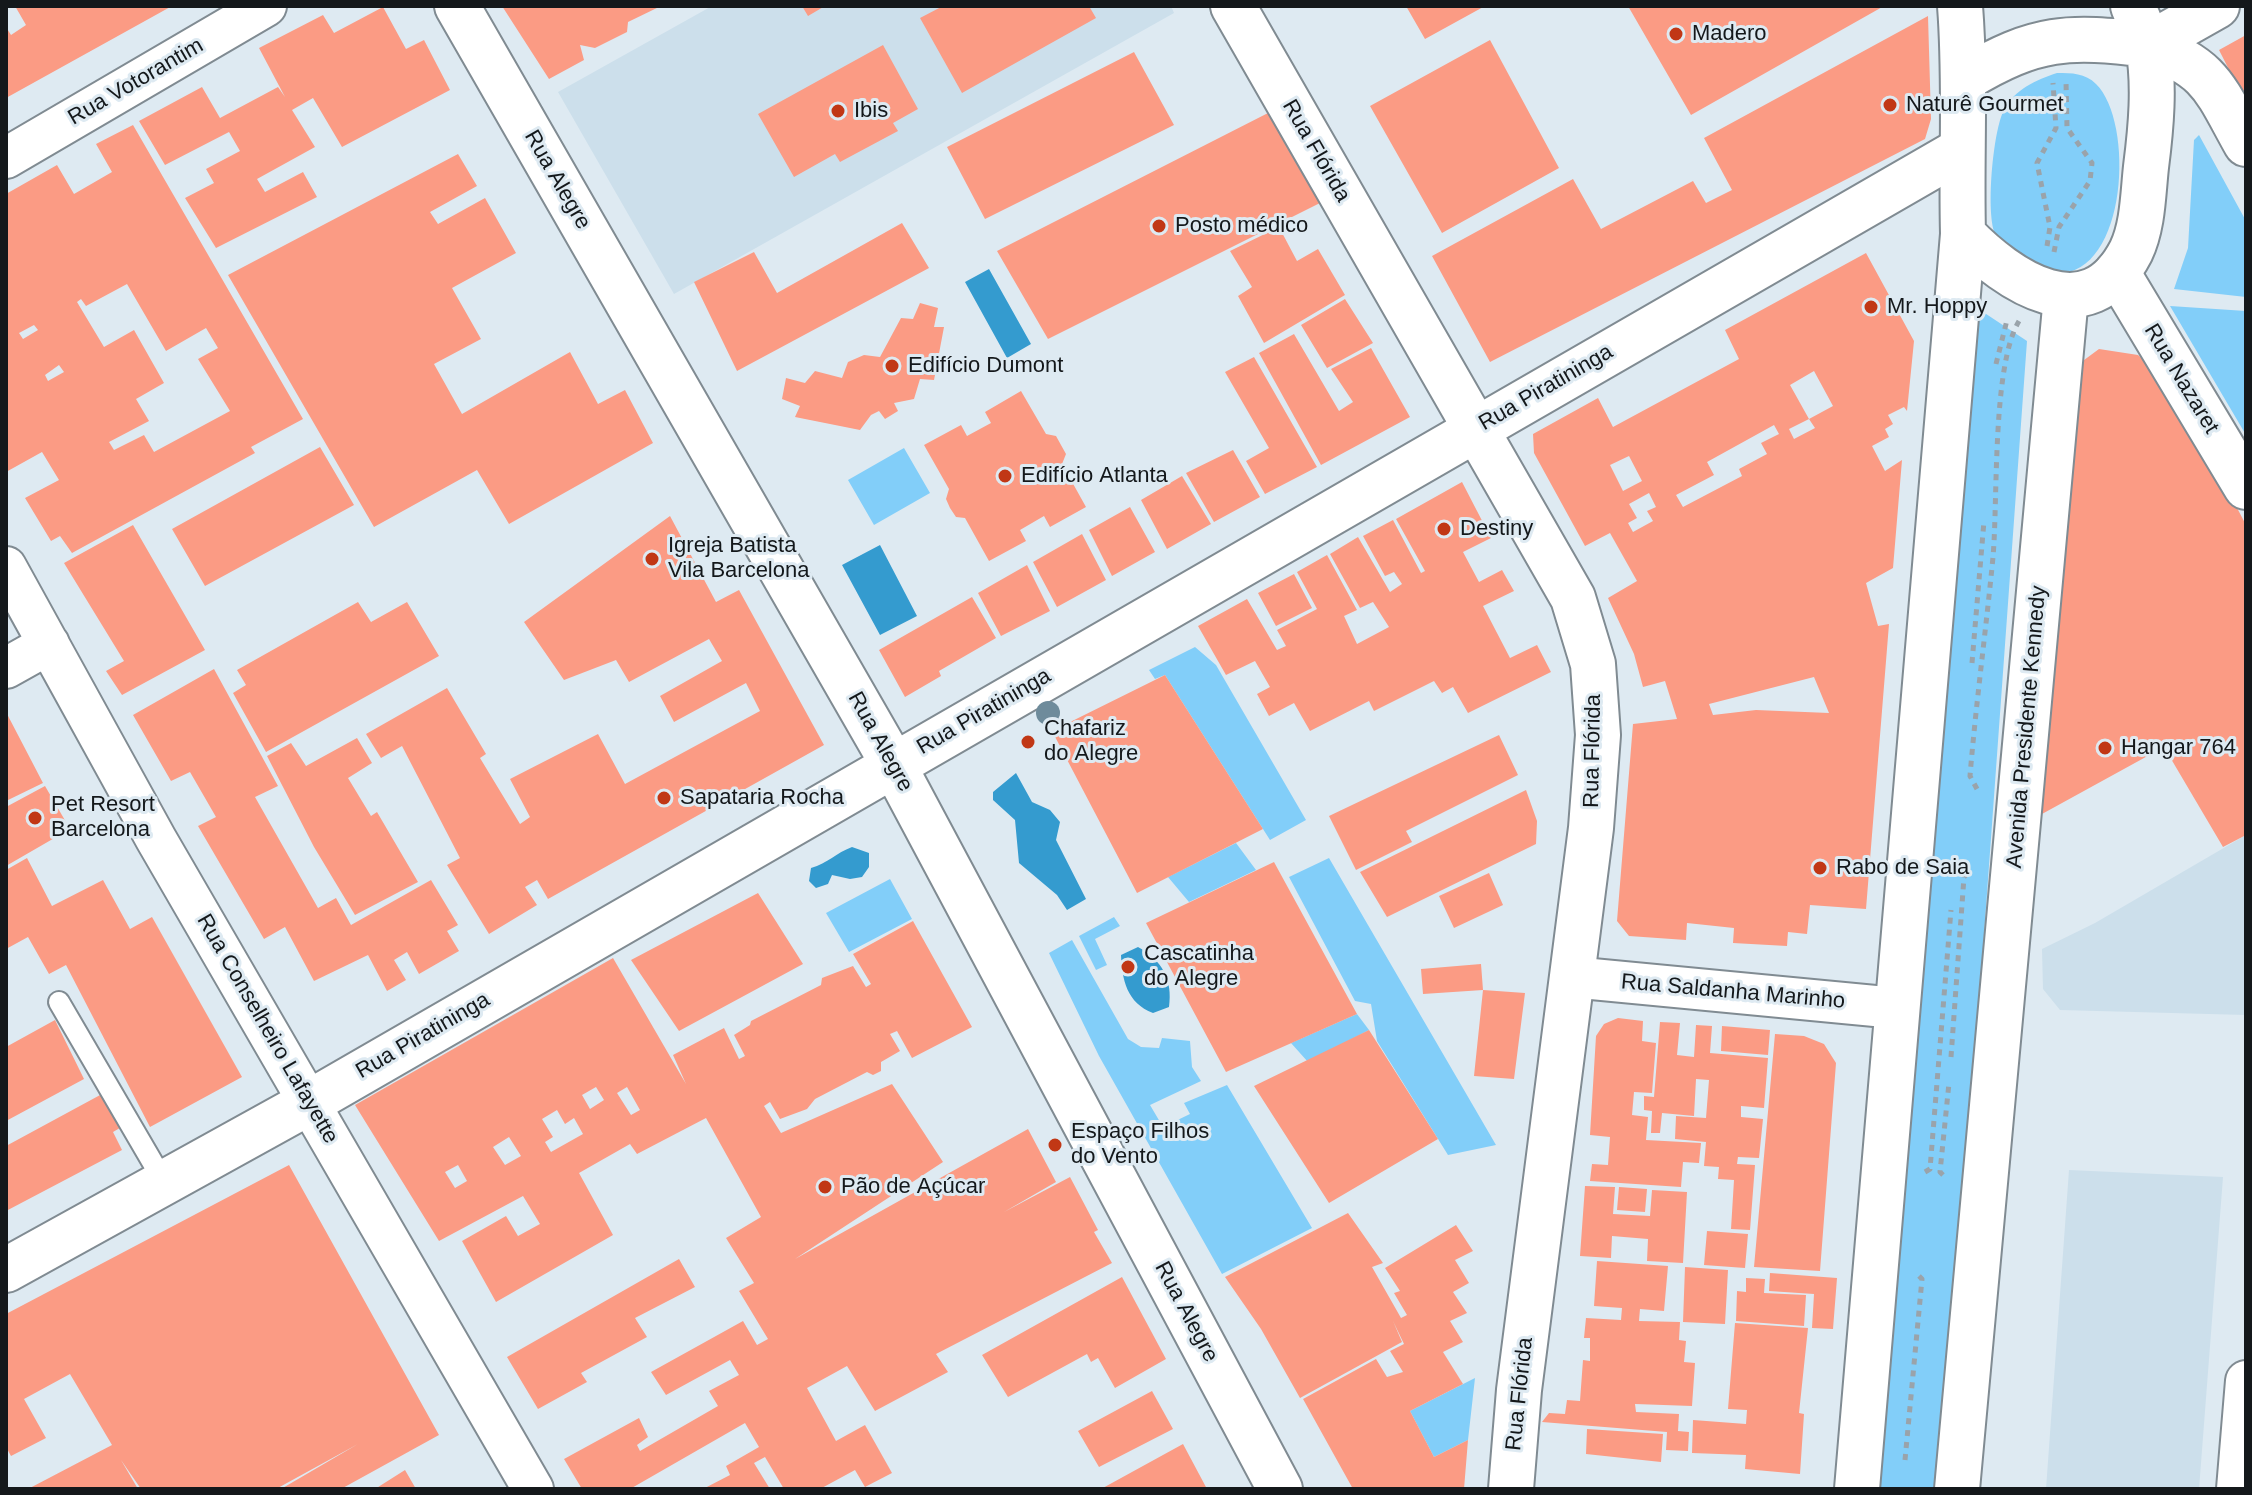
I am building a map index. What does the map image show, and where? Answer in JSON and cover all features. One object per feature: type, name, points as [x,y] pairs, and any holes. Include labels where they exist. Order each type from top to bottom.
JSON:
[{"type":"main road","name":"Rua Alegre","points":[[457,6],[893,764],[1280,1489]]},
{"type":"main road","name":"Rua Flórida","points":[[1233,6],[1573,598],[1593,664],[1598,735],[1591,828],[1519,1390],[1511,1489]]},
{"type":"main road","points":[[1857,1489],[1963,234],[1961,150],[1966,78],[1960,6]]},
{"type":"main road","points":[[1966,78],[2008,52],[2050,41],[2140,26],[2217,6]]},
{"type":"main road","points":[[2140,26],[2209,79],[2246,144]]},
{"type":"main road","points":[[1963,234],[2013,278],[2031,287],[2066,296],[2098,288],[2117,272],[2132,249],[2140,220],[2152,122],[2140,26]]},
{"type":"main road","name":"Rua Piratininga","points":[[6,1270],[310,1102],[1961,150]]},
{"type":"main road","name":"Rua Nazaret","points":[[2117,272],[2246,487]]},
{"type":"main road","name":"Avenida Presidente Kennedy","points":[[1957,1489],[2066,296]]},
{"type":"street","name":"Rua Votorantim","points":[[6,158],[266,6]]},
{"type":"street","name":"Rua Conselheiro Lafayette","points":[[6,567],[156,839],[533,1489]]},
{"type":"street","points":[[6,668],[49,644]]},
{"type":"street","name":"Rua Saldanha Marinho","points":[[1571,977],[1896,1008]]},
{"type":"street","points":[[2237,1489],[2246,1381]]},
{"type":"lane","points":[[59,1002],[164,1182]]},
{"type":"path","points":[[2046,254],[2050,227],[2037,163],[2056,128],[2053,74]]},
{"type":"path","points":[[1930,1169],[1951,907]]},
{"type":"path","points":[[1903,1474],[1922,1279]]},
{"type":"shaded area","points":[[712,6],[1171,6],[1174,13],[674,294],[558,92]]},
{"type":"shaded area","points":[[2057,73],[2083,76],[2096,84],[2109,104],[2117,133],[2119,166],[2116,200],[2108,232],[2093,257],[2072,271],[2044,272],[1996,236],[1991,211],[1992,173],[2004,110],[2014,96],[2027,86]]},
{"type":"shaded area","points":[[2199,135],[2246,221],[2246,297],[2174,289],[2188,248],[2194,140]]},
{"type":"shaded area","points":[[989,269],[1031,344],[1007,358],[965,282]]},
{"type":"shaded area","points":[[1974,306],[2027,341],[1976,1045],[1939,1489],[1873,1489]]},
{"type":"shaded area","points":[[2170,306],[2246,311],[2246,435]]},
{"type":"shaded area","points":[[904,448],[930,493],[874,525],[848,480]]},
{"type":"shaded area","points":[[880,545],[917,616],[880,635],[842,565]]},
{"type":"shaded area","points":[[1195,647],[1216,665],[1306,820],[1270,840],[1165,675],[1155,679],[1149,670]]},
{"type":"shaded area","points":[[1016,773],[1032,802],[1050,810],[1060,822],[1056,840],[1086,899],[1067,910],[1057,895],[1019,863],[1015,820],[993,800],[993,792]]},
{"type":"shaded area","points":[[2246,835],[2246,1015],[2060,1010],[2043,989],[2042,949],[2095,923]]},
{"type":"shaded area","points":[[1236,843],[1256,870],[1189,902],[1168,877]]},
{"type":"shaded area","points":[[852,847],[869,853],[869,867],[862,877],[850,879],[832,875],[828,884],[816,888],[809,881],[811,868]]},
{"type":"shaded area","points":[[1329,858],[1496,1145],[1448,1155],[1377,1041],[1371,1004],[1355,1001],[1289,877]]},
{"type":"shaded area","points":[[890,879],[912,919],[849,952],[826,913]]},
{"type":"shaded area","points":[[1114,917],[1120,926],[1095,939],[1107,965],[1096,970],[1079,936]]},
{"type":"shaded area","points":[[1072,940],[1128,1039],[1141,1047],[1159,1048],[1162,1038],[1190,1041],[1192,1067],[1201,1081],[1150,1105],[1163,1127],[1190,1114],[1184,1103],[1227,1085],[1312,1228],[1222,1274],[1099,1056],[1049,953]]},
{"type":"shaded area","points":[[1138,947],[1154,958],[1164,972],[1169,988],[1169,1007],[1153,1013],[1132,997],[1123,973],[1121,955]]},
{"type":"shaded area","points":[[1357,1014],[1369,1030],[1308,1062],[1291,1043]]},
{"type":"shaded area","points":[[2069,1170],[2223,1177],[2199,1489],[2046,1489]]},
{"type":"shaded area","points":[[1475,1378],[1468,1440],[1434,1457],[1410,1411]]},
{"type":"building","points":[[15,6],[172,6],[6,98],[6,27],[11,35],[26,25]]},
{"type":"building","points":[[502,6],[661,6],[628,22],[627,32],[595,48],[580,45],[584,60],[549,79]]},
{"type":"building","points":[[802,6],[825,6],[808,16]]},
{"type":"building","points":[[943,6],[1089,6],[1096,18],[962,93],[920,18]]},
{"type":"building","points":[[1406,6],[1485,6],[1425,39]]},
{"type":"building","points":[[1628,6],[1884,6],[1691,115]]},
{"type":"building","points":[[383,7],[406,49],[424,40],[450,90],[342,147],[313,98],[292,110],[315,147],[257,179],[265,192],[303,172],[317,197],[216,248],[185,198],[214,183],[206,169],[240,151],[229,132],[165,165],[139,121],[202,87],[220,118],[278,87],[285,97],[259,48],[323,15],[334,33]]},
{"type":"building","points":[[1928,16],[1931,119],[1925,139],[1490,362],[1432,256],[1573,179],[1601,229],[1693,181],[1706,203],[1732,190],[1704,138]]},
{"type":"building","points":[[2246,35],[2246,103],[2219,50]]},
{"type":"building","points":[[1490,40],[1559,168],[1442,233],[1370,106]]},
{"type":"building","name":"Ibis","points":[[883,45],[918,109],[893,123],[898,131],[840,162],[835,154],[794,177],[758,114]]},
{"type":"building","points":[[1134,52],[1174,125],[985,219],[947,147]]},
{"type":"building","name":"Posto médico","points":[[1270,112],[1322,202],[1048,339],[997,251]]},
{"type":"building","points":[[133,125],[303,419],[251,447],[255,453],[72,553],[60,536],[51,541],[25,498],[59,480],[42,452],[6,472],[6,194],[57,165],[74,194],[112,172],[96,144]],"holes":[[[127,284],[166,351],[206,328],[218,348],[198,359],[230,411],[154,452],[144,435],[114,450],[109,442],[149,421],[136,399],[164,383],[134,330],[104,347],[77,302],[81,299],[86,306]],[[34,325],[38,330],[23,339],[19,333]],[[59,365],[64,372],[48,381],[45,375]]]},
{"type":"building","points":[[458,154],[477,186],[430,212],[438,224],[485,198],[516,253],[452,288],[481,339],[434,364],[462,414],[570,352],[598,404],[625,390],[653,443],[509,524],[477,470],[374,527],[228,275]]},
{"type":"building","points":[[902,223],[929,268],[737,371],[694,282],[754,252],[777,293]]},
{"type":"building","points":[[1279,227],[1297,261],[1318,249],[1345,295],[1264,343],[1238,296],[1252,287],[1230,251]]},
{"type":"building","points":[[1866,253],[1914,341],[1907,411],[1904,407],[1888,415],[1893,424],[1885,429],[1889,437],[1872,446],[1885,471],[1902,460],[1893,568],[1866,583],[1878,626],[1889,624],[1866,909],[1810,905],[1807,934],[1788,932],[1787,946],[1733,943],[1734,928],[1687,923],[1686,940],[1629,936],[1617,921],[1633,724],[1677,719],[1665,681],[1643,687],[1634,654],[1608,598],[1637,581],[1610,533],[1585,546],[1534,453],[1533,434],[1598,398],[1613,427],[1739,359],[1725,330]],"holes":[[[1814,371],[1833,406],[1809,419],[1790,385]],[[1809,419],[1815,428],[1794,439],[1789,429]],[[1774,425],[1779,434],[1761,443],[1767,454],[1739,469],[1742,476],[1683,507],[1676,495],[1714,475],[1707,462]],[[1629,456],[1642,481],[1623,491],[1610,465]],[[1649,493],[1656,507],[1647,511],[1653,521],[1633,532],[1628,523],[1637,518],[1629,504]],[[1814,677],[1829,713],[1756,710],[1713,715],[1709,704]]]},
{"type":"building","points":[[1345,299],[1373,343],[1327,368],[1301,325]]},
{"type":"building","name":"Edifício Dumont","points":[[920,303],[938,308],[934,327],[944,327],[934,380],[920,379],[914,399],[894,403],[898,411],[885,419],[879,411],[871,415],[860,430],[795,417],[800,406],[782,399],[786,378],[805,383],[815,371],[842,378],[848,362],[864,355],[880,357],[901,318],[913,319]]},
{"type":"building","points":[[1294,334],[1339,411],[1353,402],[1331,369],[1371,348],[1410,417],[1321,465],[1259,353]]},
{"type":"building","points":[[2099,349],[2138,355],[2172,384],[2246,525],[2246,835],[2223,847],[2164,747],[2042,814],[2066,540],[2076,366]]},
{"type":"building","points":[[1254,357],[1317,467],[1265,494],[1246,461],[1269,448],[1225,372]]},
{"type":"building","name":"Edifício Atlanta","points":[[1021,391],[1046,434],[1056,436],[1066,454],[1062,464],[1086,507],[1050,527],[1044,516],[1020,530],[1026,541],[989,561],[965,518],[956,517],[950,508],[946,499],[949,489],[924,445],[961,425],[967,436],[991,423],[985,412]]},
{"type":"building","points":[[320,447],[354,505],[205,586],[172,529]]},
{"type":"building","points":[[1233,450],[1260,497],[1214,522],[1186,473]]},
{"type":"building","points":[[1182,476],[1211,524],[1167,549],[1141,500]]},
{"type":"building","points":[[1462,482],[1491,538],[1463,552],[1479,582],[1502,570],[1514,591],[1483,606],[1510,658],[1537,645],[1551,672],[1468,713],[1453,687],[1442,693],[1434,681],[1374,711],[1369,701],[1310,731],[1294,703],[1269,716],[1257,694],[1270,687],[1255,661],[1226,675],[1198,626],[1247,599],[1277,650],[1286,646],[1277,630],[1317,609],[1297,572],[1327,555],[1357,610],[1344,616],[1357,644],[1389,627],[1373,602],[1360,608],[1330,554],[1358,537],[1390,592],[1402,584],[1394,572],[1385,576],[1363,536],[1393,520],[1421,573],[1425,571],[1396,519]]},
{"type":"building","points":[[1130,507],[1155,552],[1112,576],[1089,530]]},
{"type":"building","points":[[670,516],[716,602],[739,590],[824,745],[548,899],[537,880],[525,887],[537,905],[489,934],[447,865],[460,858],[402,746],[381,758],[366,734],[447,688],[486,754],[480,758],[520,824],[530,817],[510,779],[598,734],[625,784],[760,711],[746,683],[674,722],[660,696],[722,661],[709,639],[629,682],[616,660],[564,680],[524,622]]},
{"type":"building","points":[[133,525],[205,650],[122,695],[106,671],[124,661],[64,563]]},
{"type":"building","points":[[1082,534],[1106,580],[1057,607],[1033,562]]},
{"type":"building","points":[[1027,565],[1050,611],[1001,636],[978,593]]},
{"type":"building","points":[[1294,574],[1312,608],[1276,626],[1258,593]]},
{"type":"building","points":[[972,597],[996,638],[939,671],[941,676],[905,697],[879,650]]},
{"type":"building","points":[[358,602],[371,622],[407,602],[439,656],[266,752],[233,693],[246,685],[237,670]]},
{"type":"building","points":[[214,669],[278,786],[255,797],[318,908],[336,898],[351,925],[431,880],[458,925],[447,931],[459,951],[419,974],[407,952],[394,960],[406,980],[387,991],[368,955],[314,981],[285,927],[264,939],[198,826],[216,817],[190,772],[171,781],[133,715]]},
{"type":"building","points":[[1165,675],[1263,829],[1137,893],[1052,731]]},
{"type":"building","points":[[6,712],[43,783],[6,801]]},
{"type":"building","points":[[1499,735],[1518,775],[1406,831],[1412,842],[1356,870],[1329,816]]},
{"type":"building","points":[[357,738],[372,763],[348,778],[371,816],[377,812],[418,882],[355,915],[314,847],[267,756],[291,743],[306,766]]},
{"type":"building","name":"Pet Resort Barcelona","points":[[45,786],[70,829],[6,866],[6,807]]},
{"type":"building","points":[[1526,790],[1537,821],[1536,844],[1387,917],[1360,872]]},
{"type":"building","points":[[27,858],[52,906],[103,880],[130,929],[152,917],[242,1077],[150,1127],[66,965],[49,974],[28,937],[6,949],[6,870]]},
{"type":"building","points":[[1274,862],[1357,1014],[1226,1072],[1146,923]]},
{"type":"building","points":[[1489,873],[1503,905],[1454,928],[1439,896]]},
{"type":"building","points":[[758,893],[803,964],[679,1031],[631,960]]},
{"type":"building","points":[[913,921],[972,1027],[912,1058],[897,1031],[890,1034],[900,1051],[881,1062],[881,1071],[873,1075],[867,1072],[815,1099],[807,1109],[780,1119],[770,1102],[764,1106],[781,1133],[892,1084],[943,1162],[795,1259],[1028,1129],[1056,1182],[1004,1212],[1070,1177],[1098,1230],[1094,1232],[1112,1263],[936,1354],[948,1372],[875,1411],[847,1366],[807,1388],[836,1441],[865,1425],[892,1473],[865,1487],[855,1470],[820,1489],[784,1489],[765,1457],[754,1463],[770,1489],[703,1489],[730,1475],[726,1466],[759,1447],[745,1423],[630,1489],[582,1489],[564,1459],[639,1418],[648,1437],[637,1445],[640,1451],[718,1406],[709,1391],[739,1375],[730,1360],[666,1395],[651,1372],[743,1321],[757,1345],[768,1339],[739,1291],[754,1283],[726,1238],[761,1217],[706,1118],[637,1154],[630,1144],[579,1173],[613,1235],[496,1302],[462,1241],[506,1216],[518,1236],[540,1224],[523,1196],[439,1241],[355,1105],[613,958],[686,1084],[673,1055],[724,1028],[739,1059],[745,1056],[734,1035],[750,1025],[751,1021],[821,985],[822,978],[853,966],[866,987],[871,984],[853,954]],"holes":[[[596,1087],[604,1100],[590,1109],[582,1095]],[[627,1087],[640,1110],[631,1115],[617,1093]],[[557,1110],[565,1124],[574,1118],[583,1134],[551,1152],[545,1142],[553,1137],[542,1119]],[[509,1137],[521,1156],[505,1165],[493,1147]],[[458,1165],[467,1181],[455,1188],[445,1172]]]},
{"type":"building","points":[[1481,964],[1483,990],[1423,994],[1421,969]]},
{"type":"building","points":[[1483,990],[1525,993],[1514,1079],[1474,1076]]},
{"type":"building","points":[[1618,1018],[1643,1021],[1642,1041],[1656,1043],[1652,1093],[1634,1092],[1632,1115],[1648,1117],[1646,1140],[1701,1143],[1699,1163],[1683,1162],[1681,1187],[1590,1181],[1592,1164],[1608,1165],[1610,1137],[1590,1135],[1596,1036],[1604,1024]]},
{"type":"building","points":[[55,1020],[84,1079],[6,1121],[6,1047]]},
{"type":"building","points":[[1660,1022],[1680,1023],[1677,1055],[1694,1057],[1696,1025],[1712,1026],[1710,1053],[1768,1058],[1764,1108],[1741,1106],[1741,1117],[1763,1119],[1759,1158],[1738,1157],[1737,1164],[1755,1165],[1750,1230],[1731,1229],[1734,1180],[1718,1179],[1719,1167],[1704,1166],[1706,1142],[1675,1139],[1676,1116],[1706,1118],[1709,1080],[1696,1079],[1694,1116],[1662,1113],[1660,1133],[1651,1133],[1652,1111],[1644,1110],[1644,1096],[1654,1097]]},
{"type":"building","points":[[1722,1026],[1770,1030],[1768,1055],[1721,1051]]},
{"type":"building","points":[[1369,1030],[1438,1139],[1329,1203],[1254,1086]]},
{"type":"building","points":[[1775,1034],[1804,1036],[1824,1044],[1836,1063],[1820,1271],[1754,1267]]},
{"type":"building","points":[[102,1094],[125,1125],[113,1132],[122,1150],[6,1211],[6,1146]]},
{"type":"building","points":[[289,1165],[439,1435],[341,1489],[281,1489],[358,1444],[276,1489],[141,1489],[121,1460],[138,1489],[28,1489],[112,1445],[70,1374],[24,1399],[46,1438],[11,1456],[6,1447],[6,1314]]},
{"type":"building","points":[[1585,1186],[1615,1187],[1613,1214],[1650,1216],[1652,1190],[1687,1192],[1683,1263],[1647,1261],[1648,1239],[1612,1236],[1611,1258],[1580,1256]]},
{"type":"building","points":[[1619,1187],[1647,1189],[1645,1212],[1617,1210]]},
{"type":"building","points":[[1348,1213],[1383,1263],[1372,1267],[1401,1318],[1407,1315],[1394,1293],[1400,1291],[1385,1268],[1456,1225],[1473,1251],[1455,1260],[1469,1283],[1453,1292],[1467,1313],[1450,1321],[1463,1342],[1443,1352],[1463,1384],[1410,1411],[1434,1457],[1468,1440],[1464,1489],[1353,1489],[1303,1399],[1376,1359],[1387,1377],[1403,1372],[1390,1351],[1404,1344],[1393,1321],[1402,1342],[1300,1398],[1261,1329],[1225,1277]]},
{"type":"building","points":[[1707,1231],[1748,1234],[1745,1268],[1704,1265]]},
{"type":"building","points":[[679,1259],[695,1287],[635,1318],[647,1337],[581,1373],[587,1382],[538,1409],[507,1357]]},
{"type":"building","points":[[1597,1261],[1668,1266],[1664,1311],[1640,1309],[1639,1321],[1680,1322],[1679,1340],[1686,1341],[1684,1362],[1695,1363],[1692,1406],[1635,1404],[1636,1412],[1679,1414],[1678,1431],[1689,1432],[1688,1451],[1666,1450],[1667,1432],[1542,1422],[1549,1413],[1565,1414],[1567,1400],[1580,1401],[1583,1360],[1590,1361],[1590,1338],[1584,1338],[1586,1318],[1621,1320],[1622,1308],[1594,1306]]},
{"type":"building","points":[[1685,1267],[1728,1270],[1725,1324],[1683,1322]]},
{"type":"building","points":[[1770,1273],[1837,1278],[1833,1329],[1812,1328],[1814,1294],[1769,1291]]},
{"type":"building","points":[[1122,1277],[1166,1359],[1115,1388],[1098,1358],[1091,1362],[1087,1354],[1008,1397],[982,1355]]},
{"type":"building","points":[[1746,1278],[1765,1279],[1764,1293],[1806,1295],[1804,1326],[1736,1321],[1737,1291],[1746,1292]]},
{"type":"building","points":[[1735,1323],[1808,1328],[1799,1413],[1804,1414],[1800,1474],[1745,1469],[1746,1455],[1692,1453],[1693,1420],[1746,1424],[1747,1410],[1728,1409]]},
{"type":"building","points":[[1152,1391],[1173,1429],[1099,1467],[1078,1431]]},
{"type":"building","points":[[1587,1429],[1663,1434],[1661,1462],[1586,1454]]},
{"type":"building","points":[[1183,1444],[1207,1489],[1101,1489]]},
{"type":"building","points":[[405,1470],[416,1489],[375,1489]]},
{"type":"place","name":"Madero","points":[[1676,34]]},
{"type":"place","name":"Naturê Gourmet","points":[[1890,105]]},
{"type":"place","name":"Ibis","points":[[838,111]]},
{"type":"place","name":"Posto médico","points":[[1159,226]]},
{"type":"place","name":"Mr. Hoppy","points":[[1871,307]]},
{"type":"place","name":"Edifício Dumont","points":[[892,366]]},
{"type":"place","name":"Edifício Atlanta","points":[[1005,476]]},
{"type":"place","name":"Destiny","points":[[1444,529]]},
{"type":"place","name":"Igreja Batista Vila Barcelona","points":[[652,559]]},
{"type":"place","name":"Chafariz do Alegre","points":[[1028,742]]},
{"type":"place","name":"Hangar 764","points":[[2105,748]]},
{"type":"place","name":"Sapataria Rocha","points":[[664,798]]},
{"type":"place","name":"Pet Resort Barcelona","points":[[35,818]]},
{"type":"place","name":"Rabo de Saia","points":[[1820,868]]},
{"type":"place","name":"Cascatinha do Alegre","points":[[1128,967]]},
{"type":"place","name":"Espaço Filhos do Vento","points":[[1055,1145]]},
{"type":"place","name":"Pão de Açúcar","points":[[825,1187]]}]
